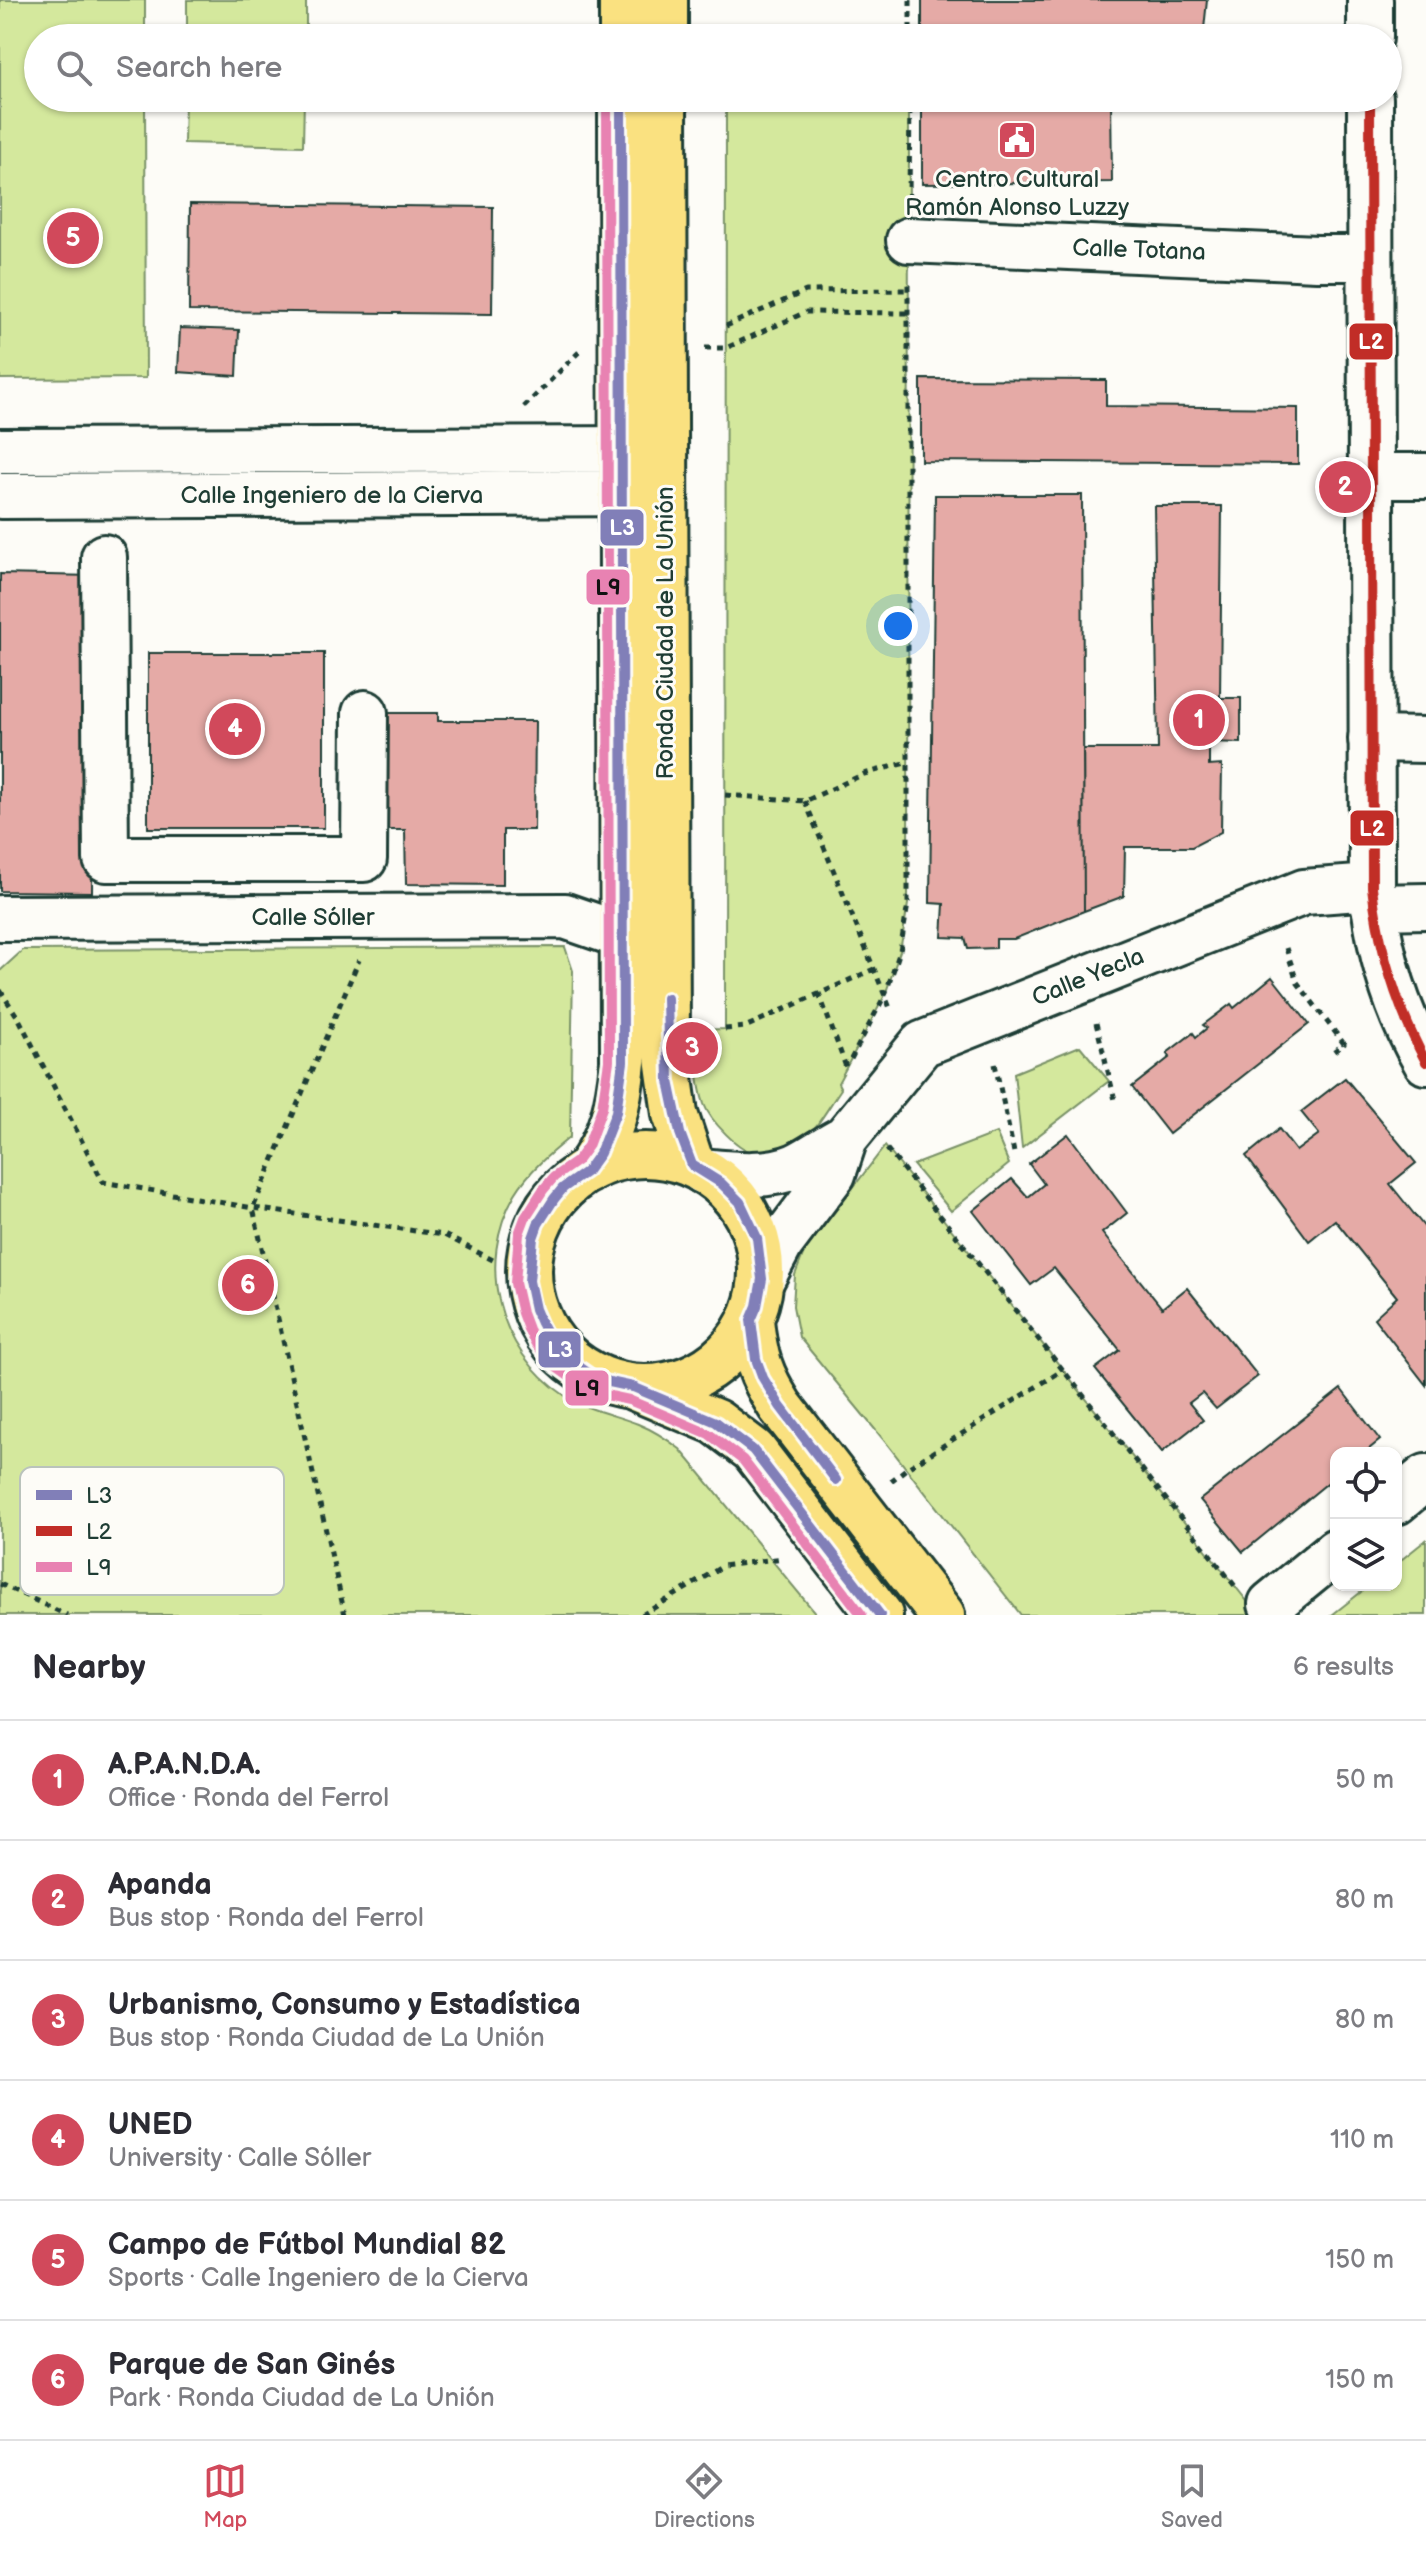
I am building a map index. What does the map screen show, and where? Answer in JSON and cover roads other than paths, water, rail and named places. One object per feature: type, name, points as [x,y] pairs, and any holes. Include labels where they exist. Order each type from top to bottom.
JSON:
[{"type":"main road","points":[[622,0],[622,24]]},
{"type":"main road","points":[[665,0],[665,24]]},
{"type":"main road","name":"Ronda Ciudad de La Unión","points":[[587,1171],[611,1129],[620,1089],[623,1028],[621,112]]},
{"type":"main road","name":"Ronda Ciudad de La Unión","points":[[664,112],[667,1057],[675,1114],[698,1168]]},
{"type":"main road","points":[[633,1387],[665,1386],[710,1369],[734,1347],[751,1320],[762,1279],[761,1252],[740,1202],[721,1183],[698,1168],[662,1156],[636,1155],[611,1160],[587,1171],[563,1188],[538,1224],[529,1266],[531,1296],[541,1323],[567,1358],[605,1381],[633,1387],[716,1422],[753,1450],[880,1615]]},
{"type":"main road","points":[[751,1320],[756,1359],[763,1378],[780,1406],[942,1615]]},
{"type":"street","points":[[1370,0],[1370,24]]},
{"type":"street","points":[[1370,112],[1373,897],[1381,952],[1395,997],[1426,1062]]},
{"type":"street","name":"Calle Totana","points":[[909,240],[1370,258]]},
{"type":"street","points":[[0,451],[664,449]]},
{"type":"street","points":[[1371,476],[1426,476]]},
{"type":"street","name":"Calle Ingeniero de la Cierva","points":[[0,496],[664,493]]},
{"type":"street","points":[[104,557],[106,859],[364,859],[365,713]]},
{"type":"street","points":[[1371,739],[1426,740]]},
{"type":"street","name":"Calle Yecla","points":[[852,1111],[922,1044],[1304,892],[1373,897],[1426,906]]},
{"type":"street","name":"Calle Sóller","points":[[0,918],[565,916],[623,936]]},
{"type":"street","points":[[698,1168],[751,1174],[780,1171],[804,1162],[820,1150],[852,1111]]},
{"type":"street","points":[[762,1279],[781,1243],[833,1174],[852,1111]]},
{"type":"street","points":[[1402,1497],[1426,1477]]},
{"type":"street","points":[[1254,1598],[1330,1554]]},
{"type":"place","name":"Centro Cultural Ramón Alonso Luzzy","points":[[1017,140]]},
{"type":"place","name":"Campo de Fútbol Mundial 82","points":[[73,238]]},
{"type":"place","name":"Apanda","points":[[1345,487]]},
{"type":"place","name":"A.P.A.N.D.A.","points":[[1199,720]]},
{"type":"place","name":"UNED","points":[[235,729]]},
{"type":"place","name":"Urbanismo, Consumo y Estadística","points":[[692,1048]]},
{"type":"place","name":"Parque de San Ginés","points":[[248,1285]]}]
